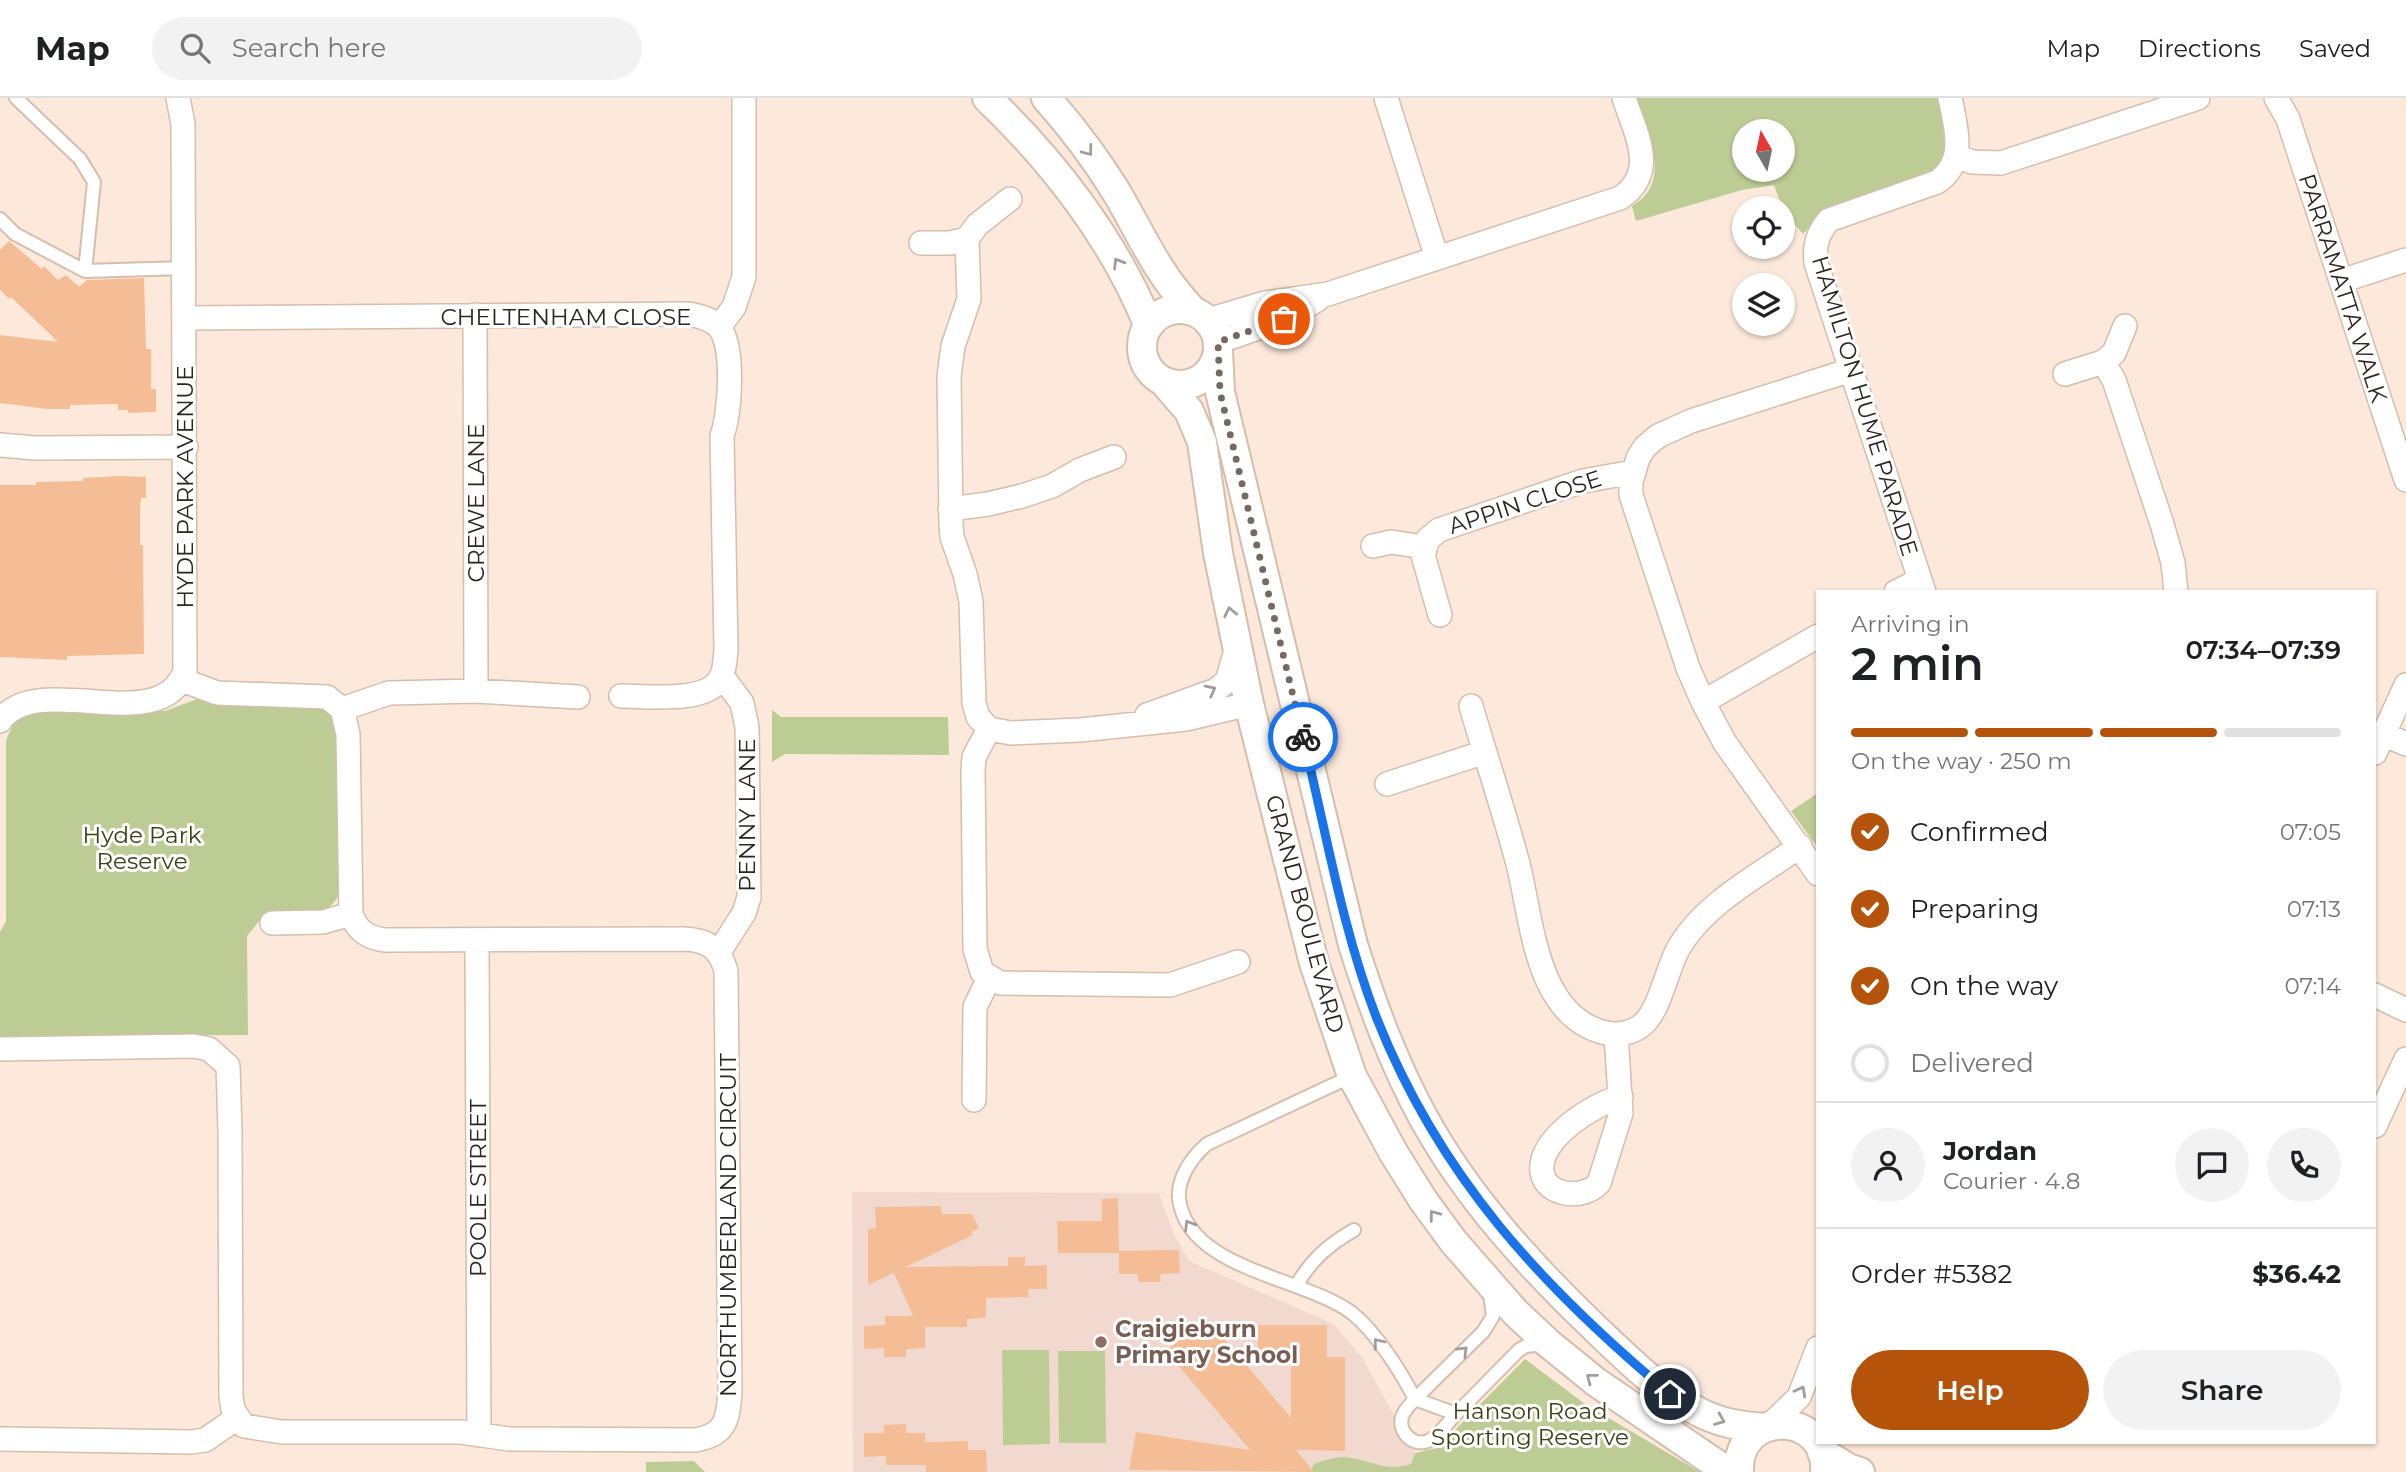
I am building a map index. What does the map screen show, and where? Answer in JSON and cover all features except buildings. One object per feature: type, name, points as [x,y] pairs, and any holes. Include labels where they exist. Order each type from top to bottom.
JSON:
[{"type":"street","name":"HYDE PARK AVENUE","points":[[178,98],[183,124],[186,447],[186,659],[182,680]]},
{"type":"street","points":[[719,327],[734,307],[744,277],[744,98]]},
{"type":"street","points":[[987,98],[1045,161],[1088,219],[1136,294],[1148,324]]},
{"type":"street","points":[[1046,98],[1095,160],[1154,263],[1209,331],[1208,373],[1199,380],[1188,384],[1164,382],[1147,367],[1142,357],[1143,334],[1148,324],[1167,310],[1209,331]]},
{"type":"street","points":[[1386,98],[1437,258]]},
{"type":"street","points":[[1209,331],[1265,303],[1328,293],[1620,198],[1629,192],[1640,176],[1643,158],[1624,98]]},
{"type":"street","points":[[1950,98],[1958,141],[1957,156],[1985,164],[2001,163],[2198,98]]},
{"type":"street","name":"PARRAMATTA WALK","points":[[2276,98],[2288,120],[2406,480]]},
{"type":"street","name":"HAMILTON HUME PARADE","points":[[1922,586],[1814,251],[1822,228],[1839,215],[1937,182],[1952,169],[1957,156]]},
{"type":"street","points":[[1010,199],[977,225],[967,239],[969,299],[953,346],[948,376],[952,537],[971,601],[974,703],[978,717],[989,729],[1041,734],[1186,719],[1249,704],[1268,685],[1283,659]]},
{"type":"street","points":[[921,243],[950,243],[967,239]]},
{"type":"street","points":[[2341,281],[2406,260]]},
{"type":"street","name":"CHELTENHAM CLOSE","points":[[184,318],[689,314],[706,319],[719,327],[727,345],[729,417],[722,436],[726,650],[722,676]]},
{"type":"street","name":"CREWE LANE","points":[[475,316],[476,691]]},
{"type":"street","points":[[2065,374],[2103,362],[2114,353],[2125,326]]},
{"type":"street","name":"GRAND BOULEVARD","points":[[1209,331],[1220,392],[1353,945],[1377,1017],[1424,1118],[1452,1165],[1527,1260],[1642,1371],[1670,1394],[1697,1411],[1734,1426],[1767,1427],[1784,1424],[1799,1427],[1811,1435],[1816,1443]]},
{"type":"street","points":[[2103,362],[2114,380],[2162,524],[2173,563],[2176,590]]},
{"type":"street","points":[[1816,871],[1726,743],[1703,702],[1688,668],[1631,495],[1633,472],[1646,447],[1673,428],[1851,370]]},
{"type":"street","name":"GRAND BOULEVARD","points":[[1164,382],[1189,411],[1202,442],[1218,553],[1249,704],[1314,963],[1352,1076],[1393,1152],[1423,1200],[1486,1280],[1548,1343],[1596,1382],[1728,1472]]},
{"type":"street","points":[[0,445],[35,448],[186,447]]},
{"type":"street","points":[[950,509],[1022,496],[1052,486],[1080,470],[1114,457]]},
{"type":"street","name":"APPIN CLOSE","points":[[1440,615],[1424,564],[1424,547],[1439,530],[1583,481],[1633,472]]},
{"type":"street","name":"APPIN CLOSE","points":[[1373,546],[1391,542],[1424,547]]},
{"type":"street","points":[[1905,590],[1922,586]]},
{"type":"street","points":[[1703,702],[1816,637]]},
{"type":"street","points":[[1125,724],[1216,690],[1227,681],[1237,646]]},
{"type":"street","points":[[621,696],[690,696],[714,687],[722,676]]},
{"type":"street","name":"PENNY LANE","points":[[719,952],[744,913],[748,897],[747,727],[742,703],[722,676]]},
{"type":"street","points":[[1,717],[21,704],[32,702],[156,699],[175,690],[182,680],[217,693],[327,697],[342,709],[348,734],[351,915],[362,932],[373,938],[684,939],[705,942],[719,952]]},
{"type":"street","points":[[2406,685],[2379,744],[2406,744]]},
{"type":"street","points":[[342,709],[389,693],[476,691],[578,697]]},
{"type":"street","points":[[1471,706],[1518,866],[1535,948],[1546,980],[1578,1020],[1593,1029],[1615,1034],[1635,1030],[1648,1019],[1681,944],[1712,908],[1800,846]]},
{"type":"street","points":[[989,729],[974,757],[973,785],[975,949],[977,962],[989,978],[1000,983],[1170,985],[1238,962]]},
{"type":"street","points":[[1387,784],[1485,752]]},
{"type":"street","points":[[272,923],[323,922],[351,915]]},
{"type":"street","name":"POOLE STREET","points":[[477,940],[479,1435]]},
{"type":"street","name":"NORTHUMBERLAND CIRCUIT","points":[[237,1419],[251,1429],[282,1432],[438,1431],[509,1439],[695,1440],[718,1433],[725,1422],[730,1391],[726,971],[719,952]]},
{"type":"street","points":[[974,1100],[975,1007],[989,978]]},
{"type":"street","points":[[2376,995],[2406,1010]]},
{"type":"street","points":[[1615,1034],[1621,1097]]},
{"type":"street","points":[[0,1049],[194,1046],[209,1049],[228,1066],[231,1396],[237,1419],[205,1440],[191,1442],[0,1439]]},
{"type":"street","points":[[2376,1124],[2406,1059]]},
{"type":"street","points":[[1739,1472],[1743,1448],[1752,1436],[1767,1427],[1799,1397],[1816,1354]]},
{"type":"street","points":[[1822,1453],[1847,1468],[1860,1472]]},
{"type":"lane","points":[[16,98],[80,159],[94,182],[85,271]]},
{"type":"lane","points":[[0,219],[15,234],[85,271],[184,268]]},
{"type":"lane","points":[[1352,1076],[1207,1143],[1196,1153],[1185,1171],[1179,1194],[1183,1215],[1197,1238],[1260,1274],[1335,1303],[1361,1322],[1397,1367],[1415,1399],[1456,1414]]},
{"type":"lane","points":[[1296,1286],[1308,1265],[1320,1253],[1354,1230]]},
{"type":"lane","points":[[1486,1280],[1493,1302],[1493,1316],[1483,1332],[1415,1399],[1401,1419],[1408,1438],[1418,1442],[1428,1441],[1439,1433],[1519,1350],[1526,1346],[1548,1343]]},
{"type":"shaded area","name":"Craigieburn Primary School","points":[[852,1192],[1159,1193],[1174,1234],[1189,1261],[1334,1324],[1363,1359],[1415,1453],[1411,1464],[1401,1468],[1378,1466],[1351,1457],[1332,1458],[1315,1464],[1310,1472],[853,1472]]},
{"type":"green space","points":[[1635,98],[1938,98],[1946,147],[1945,157],[1934,170],[1826,209],[1803,234],[1795,224],[1795,196],[1778,196],[1774,185],[1742,190],[1636,221],[1632,206],[1645,196],[1655,171],[1650,142]]},
{"type":"green space","name":"Hyde Park Reserve","points":[[200,698],[316,704],[331,716],[339,735],[339,894],[333,903],[317,913],[265,914],[247,936],[248,1035],[25,1036],[8,1039],[0,1036],[0,932],[6,921],[6,741],[11,730],[17,721],[36,711],[165,711]]},
{"type":"green space","points":[[772,710],[781,717],[948,717],[949,755],[785,754],[772,762]]},
{"type":"green space","points":[[1816,794],[1816,845],[1791,811]]},
{"type":"green space","points":[[1002,1350],[1049,1350],[1050,1444],[1003,1445]]},
{"type":"green space","points":[[1058,1351],[1105,1351],[1106,1443],[1059,1443]]},
{"type":"green space","name":"Hanson Road Sporting Reserve","points":[[1525,1359],[1585,1404],[1700,1472],[1310,1472],[1314,1464],[1342,1457],[1388,1467],[1411,1464],[1415,1453],[1437,1448]]},
{"type":"green space","points":[[694,1461],[705,1472],[646,1472],[646,1462]]},
{"type":"way so far","points":[[1284,319],[1218,342],[1220,392],[1303,737]]},
{"type":"place","name":"Craigieburn Primary School","points":[[1101,1342]]},
{"type":"route","points":[[1303,737],[1353,945],[1377,1017],[1424,1118],[1452,1165],[1527,1260],[1608,1340],[1670,1394]]}]
